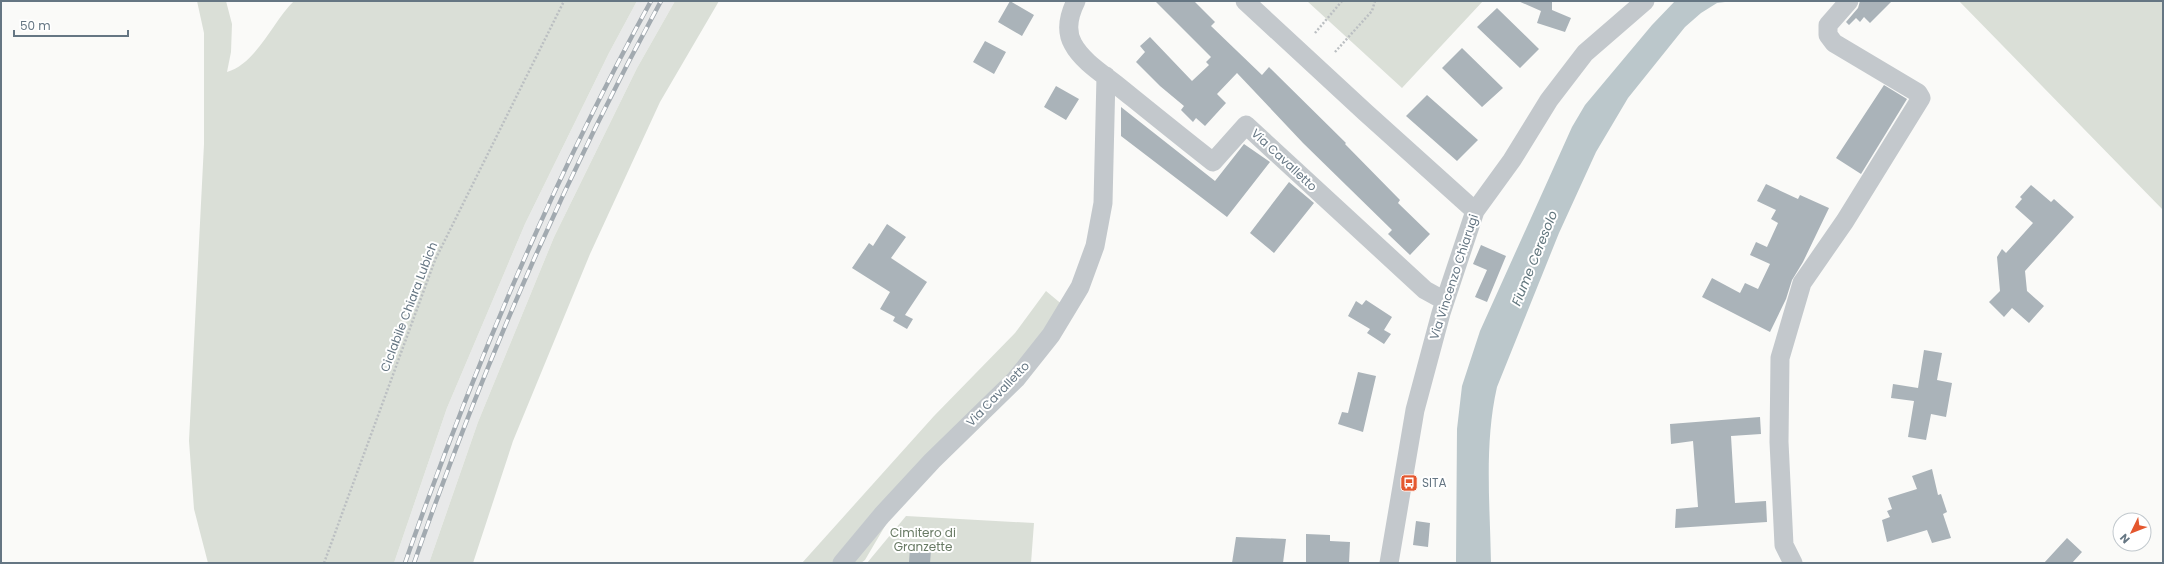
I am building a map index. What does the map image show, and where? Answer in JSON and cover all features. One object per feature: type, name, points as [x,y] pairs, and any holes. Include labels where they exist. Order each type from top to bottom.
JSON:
[{"type":"street","name":"Via Cavalletto","points":[[1076,1],[1070,13],[1068,25],[1073,44],[1082,56],[1106,76],[1213,162],[1246,125],[1425,290],[1445,301]]},
{"type":"street","points":[[1245,1],[1475,211]]},
{"type":"street","name":"Via Vincenzo Chiarugi","points":[[1389,563],[1415,410],[1445,301],[1475,211],[1512,160],[1549,100],[1585,53],[1645,1]]},
{"type":"street","points":[[1793,563],[1784,544],[1779,442],[1780,358],[1802,283],[1845,221],[1921,98],[1918,93],[1834,43],[1828,35],[1828,25],[1848,1]]},
{"type":"street","name":"Via Cavalletto","points":[[842,563],[882,515],[932,461],[1016,379],[1051,336],[1080,286],[1096,246],[1103,203],[1106,76]]},
{"type":"path","name":"Ciclabile Chiara Lubich","points":[[324,563],[435,260],[528,78],[564,1]]},
{"type":"path","points":[[1315,33],[1342,1]]},
{"type":"path","points":[[1335,52],[1372,11],[1375,1]]},
{"type":"shaded area","points":[[637,1],[675,1],[637,68],[554,237],[478,422],[429,563],[394,563],[447,408],[525,224],[609,53]]},
{"type":"green space","points":[[197,1],[226,1],[232,24],[231,52],[227,72],[238,67],[256,51],[286,9],[294,1],[637,1],[609,53],[525,224],[447,408],[394,563],[208,563],[194,509],[189,441],[204,144],[204,33]]},
{"type":"green space","points":[[675,1],[719,1],[660,102],[590,254],[513,441],[473,563],[429,563],[478,422],[554,237],[637,68]]},
{"type":"green space","points":[[1307,1],[1483,1],[1402,88]]},
{"type":"green space","points":[[1959,1],[2163,1],[2163,210]]},
{"type":"green space","points":[[1046,291],[1064,306],[1038,347],[905,492],[865,560],[861,563],[802,563],[934,416],[1015,333]]},
{"type":"green space","name":"Cimitero di Granzette","points":[[906,516],[1034,523],[1031,563],[867,563]]},
{"type":"water","name":"Fiume Ceresolo","points":[[1675,1],[1733,1],[1717,3],[1701,13],[1685,27],[1628,98],[1596,152],[1559,233],[1497,387],[1490,430],[1489,452],[1491,563],[1456,563],[1457,429],[1462,386],[1480,331],[1572,127],[1585,105],[1652,25]]},
{"type":"building","points":[[1010,1],[1034,15],[1022,36],[998,22]]},
{"type":"building","points":[[1155,1],[1194,1],[1215,22],[1211,26],[1262,75],[1269,67],[1346,143],[1345,144],[1400,200],[1398,203],[1430,234],[1410,255],[1388,234],[1392,230],[1303,143],[1237,73],[1217,94],[1226,103],[1205,126],[1196,118],[1193,122],[1181,110],[1184,106],[1160,86],[1136,62],[1145,52],[1140,46],[1150,37],[1192,81],[1209,65],[1206,62],[1211,57]]},
{"type":"building","points":[[1518,1],[1552,1],[1552,10],[1571,18],[1565,32],[1537,23],[1541,11]]},
{"type":"building","points":[[1860,1],[1892,1],[1870,23],[1864,17],[1860,22],[1856,18],[1849,25],[1846,22],[1858,8]]},
{"type":"building","points":[[1497,8],[1539,49],[1520,68],[1477,27]]},
{"type":"building","points":[[985,41],[1006,52],[994,74],[973,62]]},
{"type":"building","points":[[1462,48],[1503,88],[1482,107],[1442,68]]},
{"type":"building","points":[[1884,85],[1907,99],[1861,174],[1836,158]]},
{"type":"building","points":[[1056,86],[1079,99],[1066,120],[1044,107]]},
{"type":"building","points":[[1427,95],[1478,140],[1457,161],[1406,116]]},
{"type":"building","points":[[1121,107],[1215,181],[1244,144],[1270,162],[1227,217],[1121,136]]},
{"type":"building","points":[[1289,182],[1314,203],[1274,253],[1250,233]]},
{"type":"building","points":[[1766,184],[1798,199],[1800,195],[1829,208],[1803,262],[1792,280],[1786,299],[1770,332],[1702,297],[1712,278],[1740,293],[1745,283],[1758,289],[1770,264],[1750,255],[1756,242],[1767,247],[1778,223],[1771,219],[1776,210],[1757,201]]},
{"type":"building","points":[[2031,185],[2051,202],[2054,199],[2074,217],[2025,271],[2027,291],[2044,306],[2029,323],[2012,308],[2004,317],[1989,302],[2000,291],[1997,257],[2002,249],[2006,253],[2033,223],[2015,207],[2022,199],[2020,197]]},
{"type":"building","points":[[887,224],[906,237],[891,258],[927,282],[905,315],[913,319],[907,329],[893,321],[895,317],[880,309],[890,292],[852,268],[869,243],[873,246]]},
{"type":"building","points":[[1481,245],[1506,256],[1487,302],[1475,297],[1487,270],[1473,264]]},
{"type":"building","points":[[1366,300],[1392,317],[1384,330],[1391,334],[1384,344],[1367,333],[1370,329],[1348,316],[1356,301],[1362,305]]},
{"type":"building","points":[[1924,350],[1942,353],[1937,380],[1952,383],[1946,417],[1931,414],[1926,440],[1908,437],[1914,401],[1891,398],[1893,384],[1918,388]]},
{"type":"building","points":[[1358,372],[1376,376],[1363,432],[1338,424],[1342,412],[1348,413]]},
{"type":"building","points":[[1760,417],[1761,434],[1731,436],[1735,503],[1766,501],[1767,522],[1675,528],[1676,509],[1698,507],[1693,441],[1671,444],[1670,424]]},
{"type":"building","points":[[1932,469],[1938,495],[1941,494],[1947,512],[1943,514],[1951,538],[1932,543],[1927,530],[1887,542],[1882,520],[1890,517],[1887,511],[1892,509],[1888,498],[1917,489],[1912,476]]},
{"type":"building","points":[[1416,521],[1430,523],[1428,547],[1413,545]]},
{"type":"building","points":[[1306,534],[1330,535],[1330,541],[1350,542],[1349,563],[1306,563]]},
{"type":"building","points":[[1236,537],[1286,539],[1283,563],[1232,563]]},
{"type":"building","points":[[2067,538],[2082,552],[2072,563],[2044,563]]},
{"type":"building","points":[[910,548],[931,550],[930,563],[909,562]]},
{"type":"railway","points":[[405,563],[458,419],[516,277],[580,137],[651,1]]},
{"type":"railway","points":[[414,563],[440,491],[496,347],[526,277],[591,137],[661,1]]},
{"type":"place","name":"SITA","points":[[1409,483]]}]
